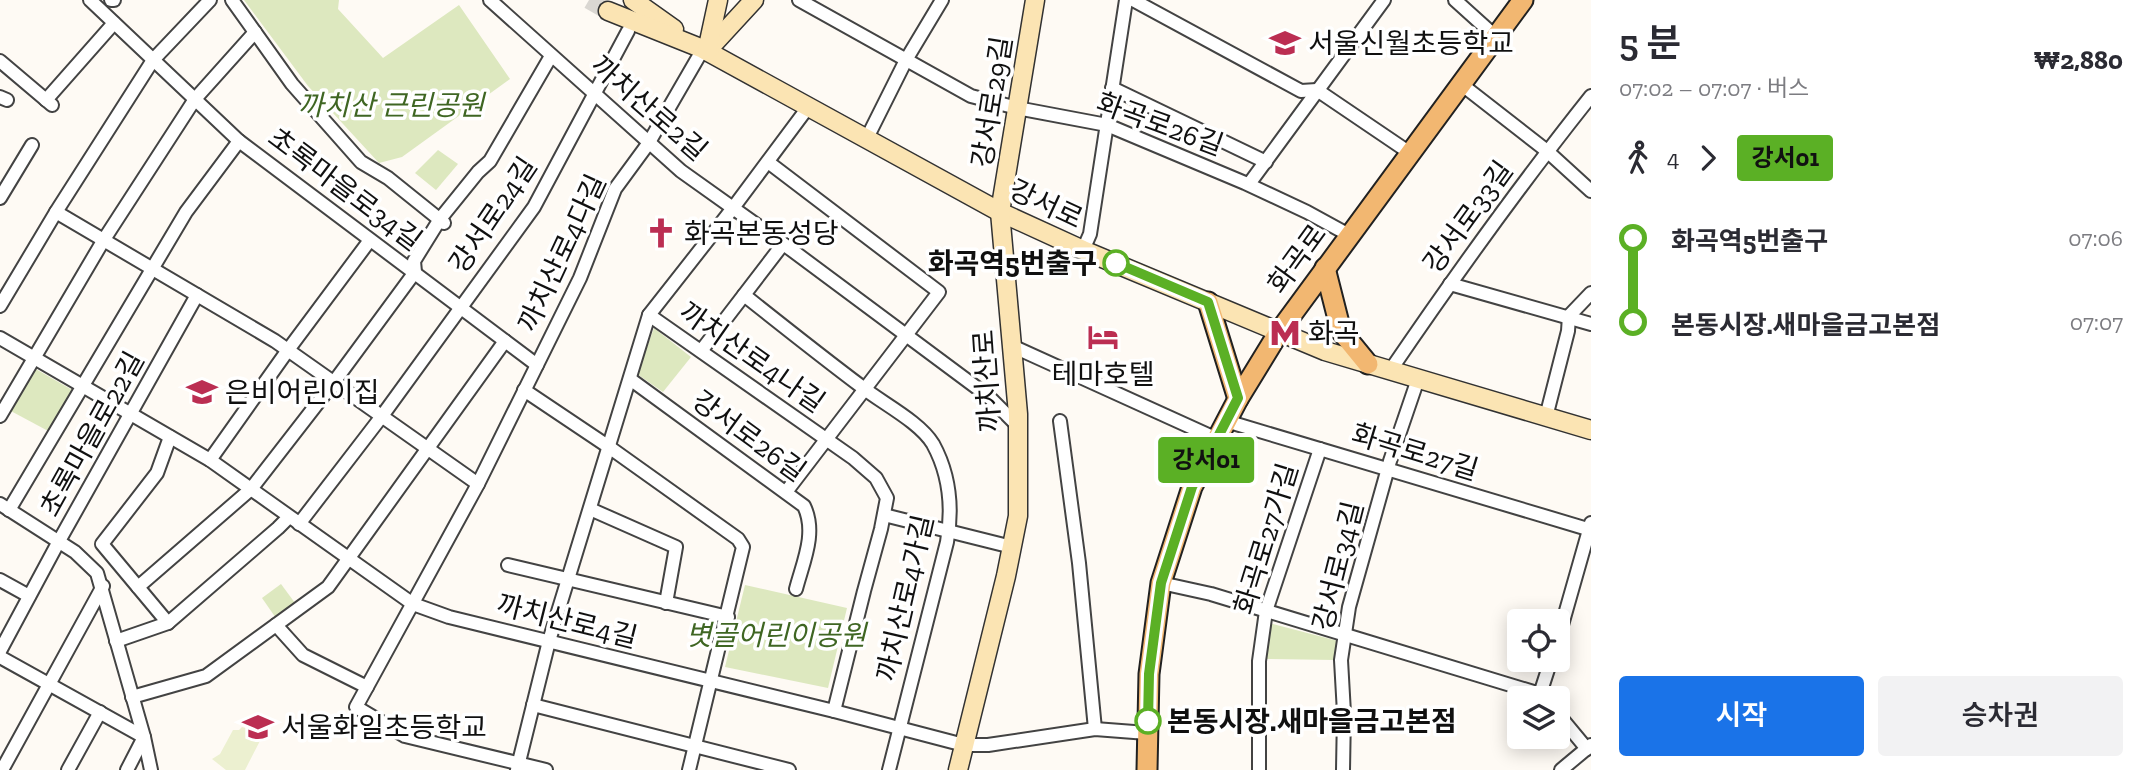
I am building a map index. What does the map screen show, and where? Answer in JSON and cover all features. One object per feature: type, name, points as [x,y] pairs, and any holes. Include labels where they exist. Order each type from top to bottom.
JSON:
[{"type":"main road","name":"강서로","points":[[633,0],[705,50]]},
{"type":"main road","points":[[705,50],[718,0]]},
{"type":"main road","points":[[705,50],[754,0]]},
{"type":"main road","name":"강서로29길","points":[[1000,212],[1035,0]]},
{"type":"main road","name":"화곡로","points":[[1147,770],[1149,674],[1161,583],[1192,487],[1238,398],[1279,332],[1523,0]]},
{"type":"main road","name":"강서로","points":[[608,11],[705,50],[1000,212],[1083,250],[1325,351],[1591,430]]},
{"type":"main road","name":"까치산로","points":[[958,770],[1018,516],[1018,426],[1000,212]]},
{"type":"main road","points":[[1325,268],[1341,331],[1368,364]]},
{"type":"main road","points":[[1208,302],[1238,398]]},
{"type":"street","name":"초록마을로34길","points":[[90,0],[110,3],[114,23],[239,141],[537,365]]},
{"type":"street","points":[[0,306],[153,60],[210,0]]},
{"type":"street","points":[[232,0],[292,84],[361,162],[388,178],[442,221]]},
{"type":"street","name":"까치산로2길","points":[[490,0],[681,172],[988,396],[1018,426]]},
{"type":"street","name":"화곡로26길","points":[[799,0],[971,96],[1017,108],[1107,125],[1249,184],[1349,235]]},
{"type":"street","points":[[867,138],[906,60],[942,0]]},
{"type":"street","points":[[1083,250],[1090,233],[1126,0]]},
{"type":"street","points":[[1133,0],[1301,91],[1317,90],[1410,153]]},
{"type":"street","points":[[1249,184],[1384,0]]},
{"type":"street","points":[[1454,0],[1496,37]]},
{"type":"street","points":[[0,61],[49,103],[114,23]]},
{"type":"street","name":"강서로24길","points":[[294,520],[382,416],[534,207],[628,31]]},
{"type":"street","points":[[0,416],[103,241],[195,99],[255,32]]},
{"type":"street","name":"까치산로4다길","points":[[413,604],[478,484],[580,278],[615,188],[648,144],[705,50]]},
{"type":"street","points":[[138,587],[251,489],[415,272],[414,261],[478,172],[491,161],[551,56]]},
{"type":"street","points":[[1461,84],[1547,151],[1591,191]]},
{"type":"street","points":[[1112,88],[1266,162]]},
{"type":"street","name":"강서로33길","points":[[1390,371],[1547,151],[1591,96]]},
{"type":"street","points":[[518,767],[549,641],[649,315],[809,106]]},
{"type":"street","points":[[151,770],[145,737],[116,641],[103,586],[97,573],[85,560],[59,541],[5,507],[82,387],[186,212],[239,141]]},
{"type":"street","points":[[0,198],[32,145]]},
{"type":"street","points":[[768,162],[939,292],[826,438]]},
{"type":"street","points":[[56,212],[288,350],[478,484]]},
{"type":"street","points":[[210,460],[370,240]]},
{"type":"street","points":[[701,351],[783,244]]},
{"type":"street","points":[[1450,284],[1591,324]]},
{"type":"street","points":[[1546,416],[1568,331],[1569,316],[1591,293]]},
{"type":"street","name":"초록마을로22길","points":[[0,651],[197,295]]},
{"type":"street","name":"까치산로4가길","points":[[744,295],[914,425],[932,441],[947,475],[950,494],[949,530],[900,728]]},
{"type":"street","name":"까치산로4나길","points":[[649,315],[853,458],[876,478],[887,498],[834,711]]},
{"type":"street","name":"까치산로4길","points":[[0,338],[210,460],[413,604],[449,617],[964,745]]},
{"type":"street","points":[[132,697],[206,676],[328,587],[505,341]]},
{"type":"street","points":[[1012,346],[1217,439]]},
{"type":"street","name":"강서로26길","points":[[629,379],[804,506],[810,518],[811,532],[796,589]]},
{"type":"street","name":"강서로34길","points":[[1343,770],[1341,660],[1349,607],[1418,379]]},
{"type":"street","points":[[524,390],[609,447],[738,540],[743,547],[689,770]]},
{"type":"street","points":[[1060,421],[1079,563],[1095,729]]},
{"type":"street","name":"화곡로27길","points":[[1226,421],[1590,528]]},
{"type":"street","points":[[168,623],[102,544],[157,473],[170,437]]},
{"type":"street","name":"까치산로4나길","points":[[786,492],[826,438]]},
{"type":"street","name":"화곡로27가길","points":[[1259,770],[1259,661],[1266,611],[1320,449]]},
{"type":"street","points":[[590,509],[676,547],[666,603]]},
{"type":"street","points":[[884,515],[1012,547]]},
{"type":"street","points":[[116,641],[168,623],[278,528],[294,520]]},
{"type":"street","points":[[1567,609],[1590,528]]},
{"type":"street","points":[[508,565],[727,617]]},
{"type":"street","points":[[0,580],[29,596]]},
{"type":"street","points":[[1161,583],[1211,594],[1508,686]]},
{"type":"street","points":[[2,770],[103,586]]},
{"type":"street","points":[[413,604],[356,707],[405,736],[518,767],[546,770]]},
{"type":"street","points":[[276,625],[303,655],[367,687]]},
{"type":"street","points":[[0,657],[145,737]]},
{"type":"street","points":[[533,705],[789,770]]},
{"type":"street","points":[[68,770],[100,712]]},
{"type":"street","points":[[1562,770],[1589,747],[1570,727]]},
{"type":"street","points":[[889,770],[900,728]]},
{"type":"street","points":[[964,745],[988,745],[1095,729],[1147,733]]},
{"type":"street","points":[[127,770],[145,737]]},
{"type":"green space","name":"까치산 근린공원","points":[[244,0],[339,0],[338,9],[383,58],[459,5],[510,79],[402,157],[379,163],[308,86]]},
{"type":"green space","points":[[438,150],[458,164],[436,190],[415,173]]},
{"type":"green space","points":[[654,328],[691,357],[663,392],[637,374]]},
{"type":"green space","points":[[34,368],[74,391],[50,432],[9,410]]},
{"type":"green space","points":[[281,584],[298,607],[278,621],[262,598]]},
{"type":"green space","name":"볏골어린이공원","points":[[745,585],[847,608],[828,688],[725,667]]},
{"type":"green space","points":[[1269,623],[1338,641],[1335,660],[1264,659]]},
{"type":"green space","points":[[242,727],[263,735],[245,770],[226,770],[212,759],[220,754],[233,730]]},
{"type":"tunnel","points":[[589,0],[608,11]]},
{"type":"bus line","name":"강서01","points":[[1116,263],[1208,302],[1238,398],[1192,487],[1161,583],[1149,674],[1148,721]]},
{"type":"place","name":"서울신월초등학교","points":[[1285,43]]},
{"type":"place","name":"화곡본동성당","points":[[661,233]]},
{"type":"place","name":"화곡역5번출구","points":[[1116,263]]},
{"type":"place","name":"화곡","points":[[1285,333]]},
{"type":"place","name":"테마호텔","points":[[1103,337]]},
{"type":"place","name":"은비어린이집","points":[[202,392]]},
{"type":"place","name":"본동시장.새마을금고본점","points":[[1148,721]]},
{"type":"place","name":"서울화일초등학교","points":[[258,727]]}]
